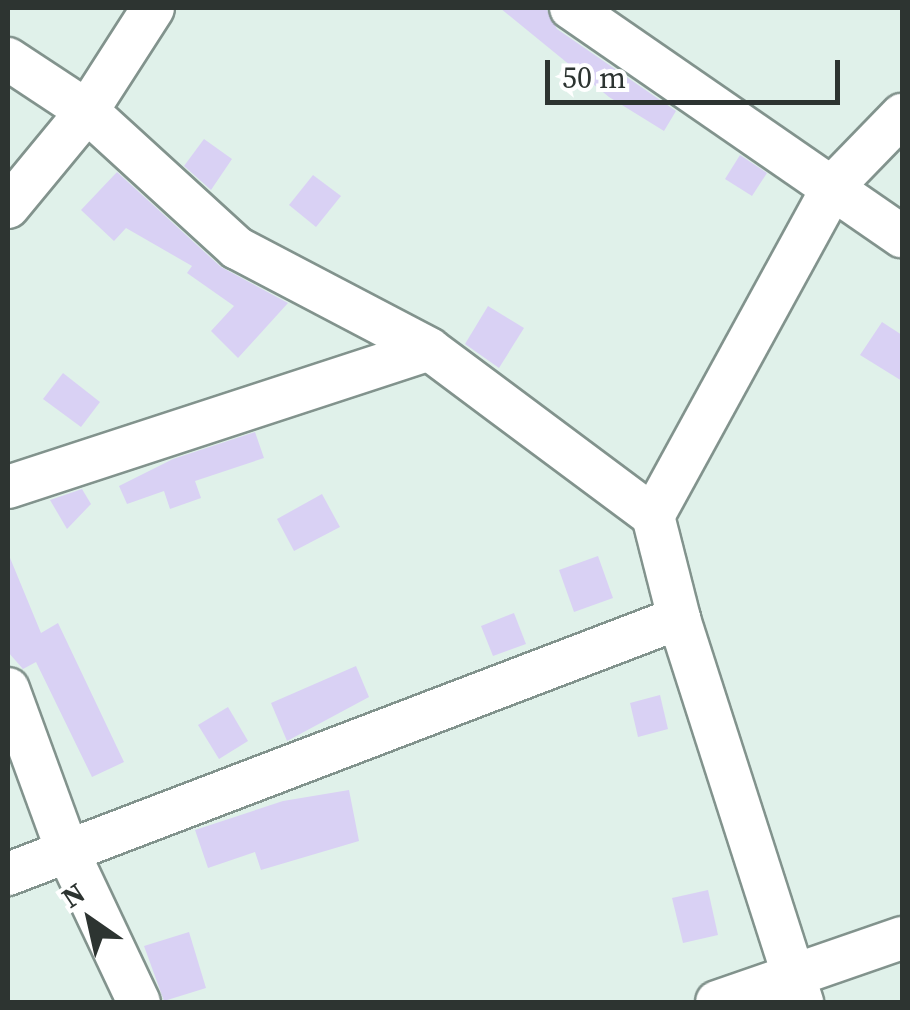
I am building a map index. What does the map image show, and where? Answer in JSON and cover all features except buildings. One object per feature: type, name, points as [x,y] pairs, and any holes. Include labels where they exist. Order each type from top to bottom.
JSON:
[{"type":"street","points":[[8,207],[87,111],[153,8]]},
{"type":"street","points":[[571,8],[834,185],[902,236]]},
{"type":"street","points":[[8,59],[87,111],[237,248],[429,349],[653,516],[679,618],[799,989]]},
{"type":"street","points":[[653,516],[834,185],[902,115]]},
{"type":"street","points":[[8,488],[429,349]]},
{"type":"street","points":[[8,874],[679,618]]},
{"type":"street","points":[[8,689],[67,850],[139,1002]]},
{"type":"street","points":[[717,1002],[799,989],[902,938]]}]
